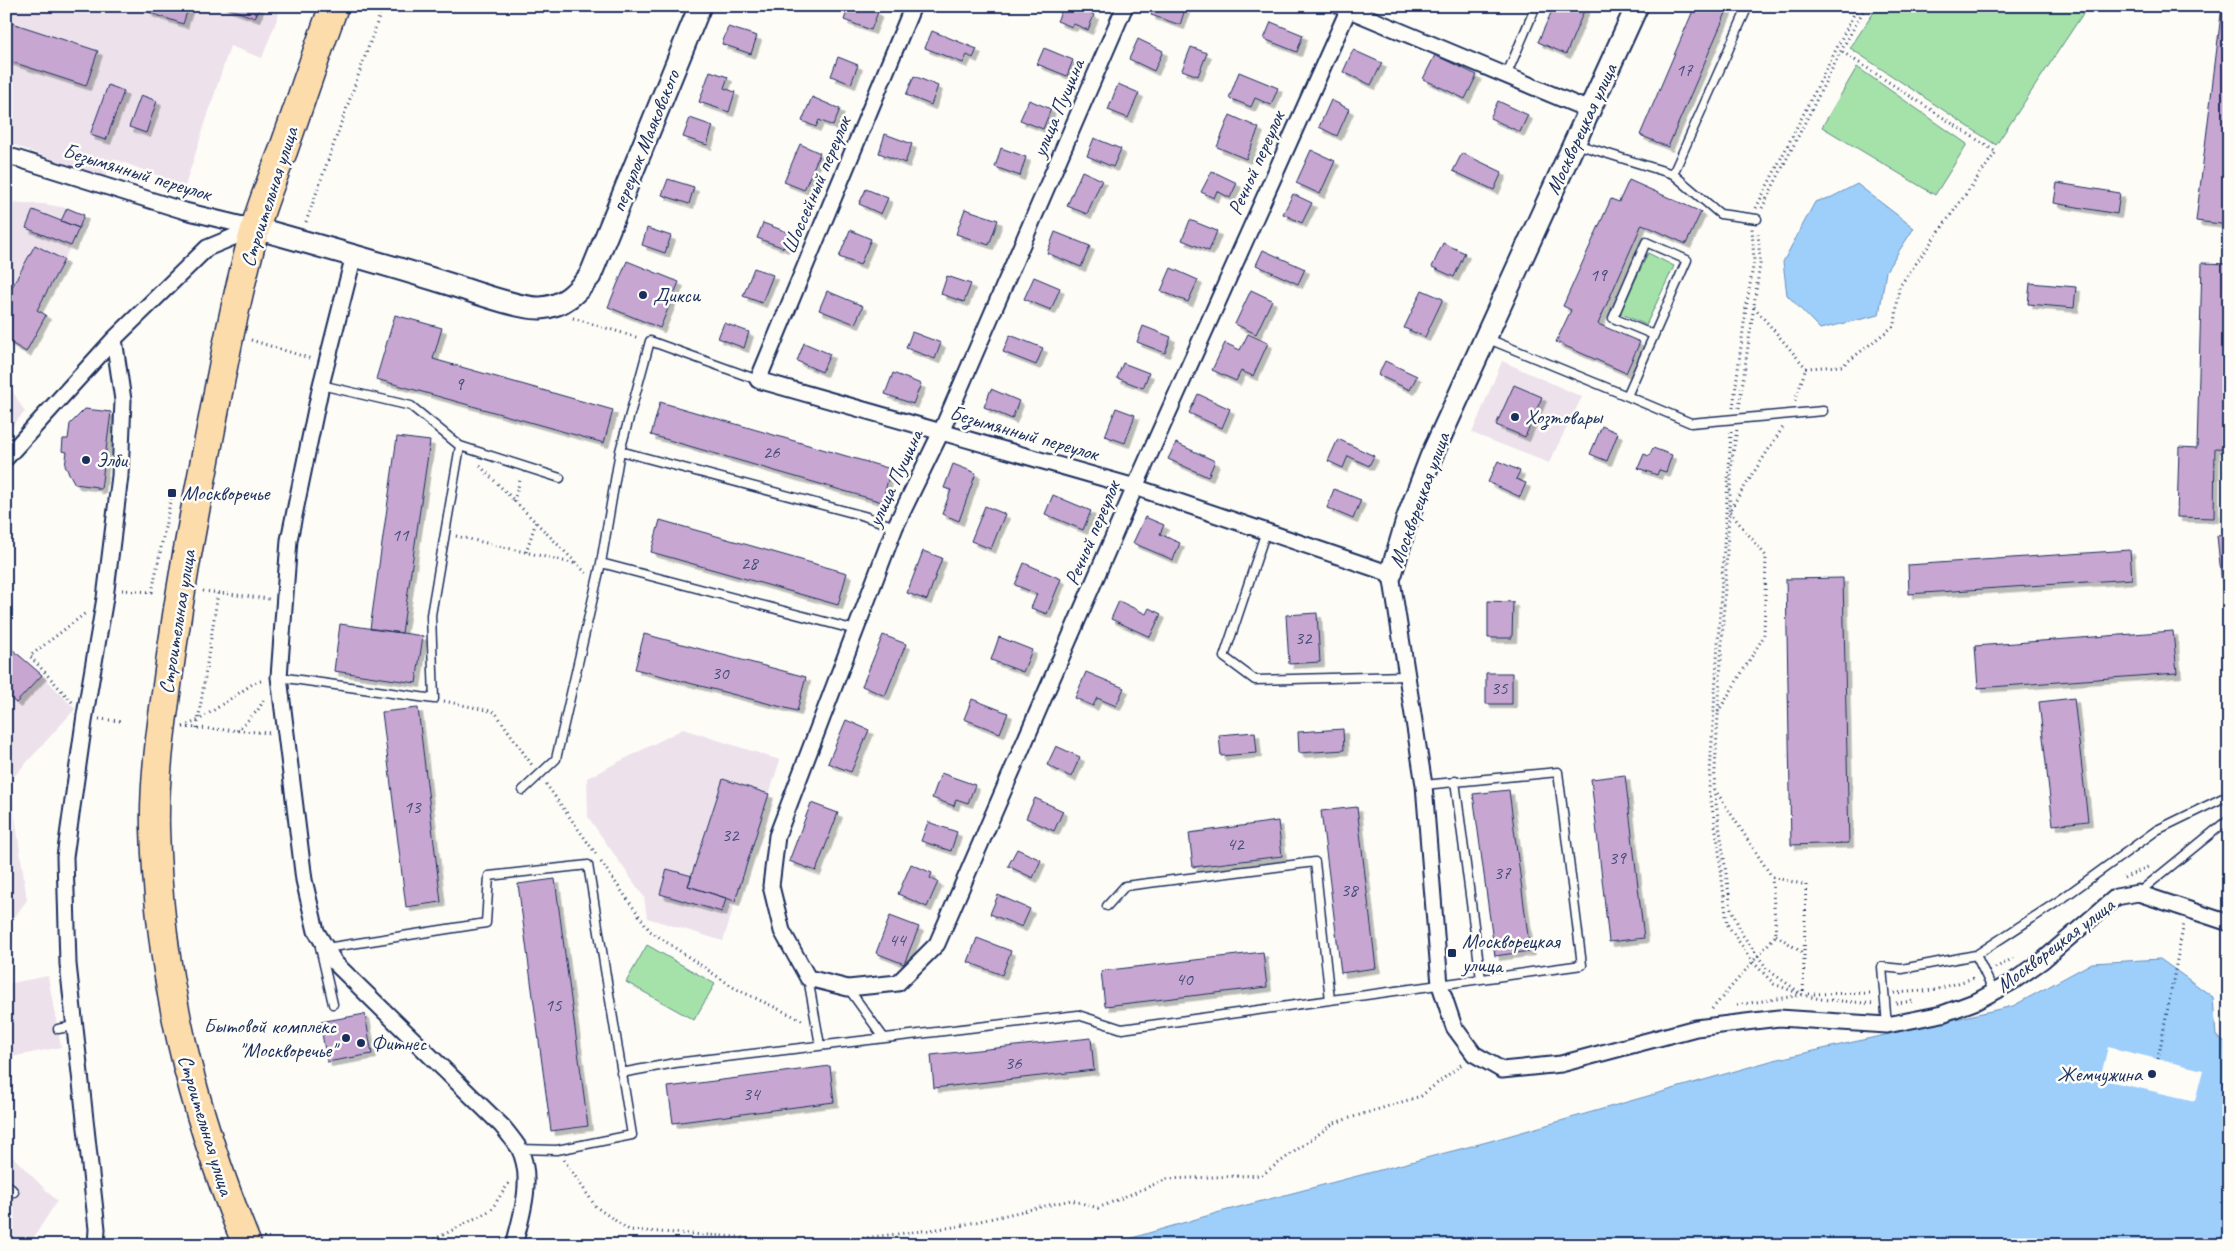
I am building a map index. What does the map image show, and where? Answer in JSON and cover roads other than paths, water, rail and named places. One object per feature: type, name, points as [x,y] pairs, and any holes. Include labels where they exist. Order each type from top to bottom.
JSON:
[{"type":"highway","name":"Строительная улица","points":[[247,1245],[214,1159],[185,1061],[165,954],[158,892],[155,825],[157,758],[187,552],[231,334],[255,228],[334,6]]},
{"type":"street","name":"переулок Маяковского","points":[[354,255],[506,301],[539,308],[559,305],[576,294],[590,276],[700,6]]},
{"type":"street","name":"Шоссейный переулок","points":[[758,380],[913,6]]},
{"type":"street","name":"улица Пущина","points":[[808,978],[782,931],[771,886],[777,836],[895,527],[941,432],[1125,6]]},
{"type":"street","name":"Москворецкая улица","points":[[1637,6],[1484,337],[1428,465],[1408,517],[1390,574],[1424,785],[1440,985],[1454,1027],[1474,1054],[1502,1070],[1561,1064],[1696,1028],[1779,1018],[1887,1025],[1942,1014],[1976,1001],[2012,982],[2042,960],[2116,897],[2138,893],[2229,923]]},
{"type":"street","points":[[1346,7],[1589,110]]},
{"type":"street","name":"Речной переулок","points":[[808,978],[848,988],[898,984],[937,944],[1346,7]]},
{"type":"street","name":"Безымянный переулок","points":[[6,155],[185,210],[255,228]]},
{"type":"street","points":[[6,458],[114,339],[207,248],[255,228],[354,255],[321,385],[289,540],[284,600],[279,677],[304,880],[316,931],[335,963],[502,1126],[519,1149],[527,1176],[520,1223],[514,1245]]},
{"type":"street","points":[[96,1245],[97,1229],[68,964],[65,857],[92,717],[120,476],[123,400],[114,339]]},
{"type":"street","name":"Безымянный переулок","points":[[758,380],[1135,487],[1390,574]]},
{"type":"lane","points":[[1506,76],[1536,6]]},
{"type":"lane","points":[[1673,174],[1748,6]]},
{"type":"lane","points":[[1574,144],[1673,174],[1720,214],[1754,218]]},
{"type":"lane","points":[[1628,396],[1687,260],[1646,242],[1613,318],[1654,335]]},
{"type":"lane","points":[[1484,337],[1691,424],[1735,421],[1824,410]]},
{"type":"lane","points":[[523,790],[556,759],[601,563],[620,451],[650,341],[758,380]]},
{"type":"lane","points":[[321,385],[411,406],[460,446],[560,478]]},
{"type":"lane","points":[[279,677],[434,698],[431,615],[460,446]]},
{"type":"lane","points":[[620,451],[864,516],[895,527]]},
{"type":"lane","points":[[1266,531],[1224,657],[1255,680],[1406,676]]},
{"type":"lane","points":[[601,563],[856,630]]},
{"type":"lane","points":[[621,1073],[675,1063],[1078,1015],[1122,1029],[1582,965],[1558,772],[1424,785]]},
{"type":"lane","points":[[1455,781],[1482,978]]},
{"type":"lane","points":[[1887,1025],[1882,967],[1902,968],[1976,955],[2063,898],[2157,830],[2229,794]]},
{"type":"lane","points":[[2138,893],[2229,819]]},
{"type":"lane","points":[[1107,906],[1125,886],[1315,862],[1330,1000]]},
{"type":"lane","points":[[326,948],[486,922],[489,876],[588,865],[632,1136],[557,1150],[519,1149]]},
{"type":"lane","points":[[316,931],[333,1004]]},
{"type":"lane","points":[[1976,955],[1994,992]]},
{"type":"lane","points":[[808,978],[820,1045]]},
{"type":"lane","points":[[848,988],[884,1038]]},
{"type":"lane","points":[[58,1029],[74,1026]]},
{"type":"lane","points":[[6,1183],[14,1192]]},
{"type":"water","points":[[1857,184],[1914,228],[1886,271],[1879,315],[1820,329],[1787,295],[1783,262],[1815,202],[1832,197]]},
{"type":"water","points":[[2160,959],[2213,997],[2216,1036],[2229,1044],[2229,1245],[1108,1245],[1220,1212],[1487,1142],[1774,1060],[2013,1006],[2092,963]]},
{"type":"place","name":"Дикси","points":[[643,295]]},
{"type":"place","name":"Хозтовары","points":[[1515,417]]},
{"type":"place","name":"Элби","points":[[86,460]]},
{"type":"place","name":"Москворечье","points":[[172,493]]},
{"type":"place","name":"Москворецкая улица","points":[[1452,953]]},
{"type":"place","name":"Бытовой комплекс \"Москворечье\"","points":[[346,1038]]},
{"type":"place","name":"Фитнес","points":[[361,1043]]},
{"type":"place","name":"Жемчужина","points":[[2152,1074]]}]
